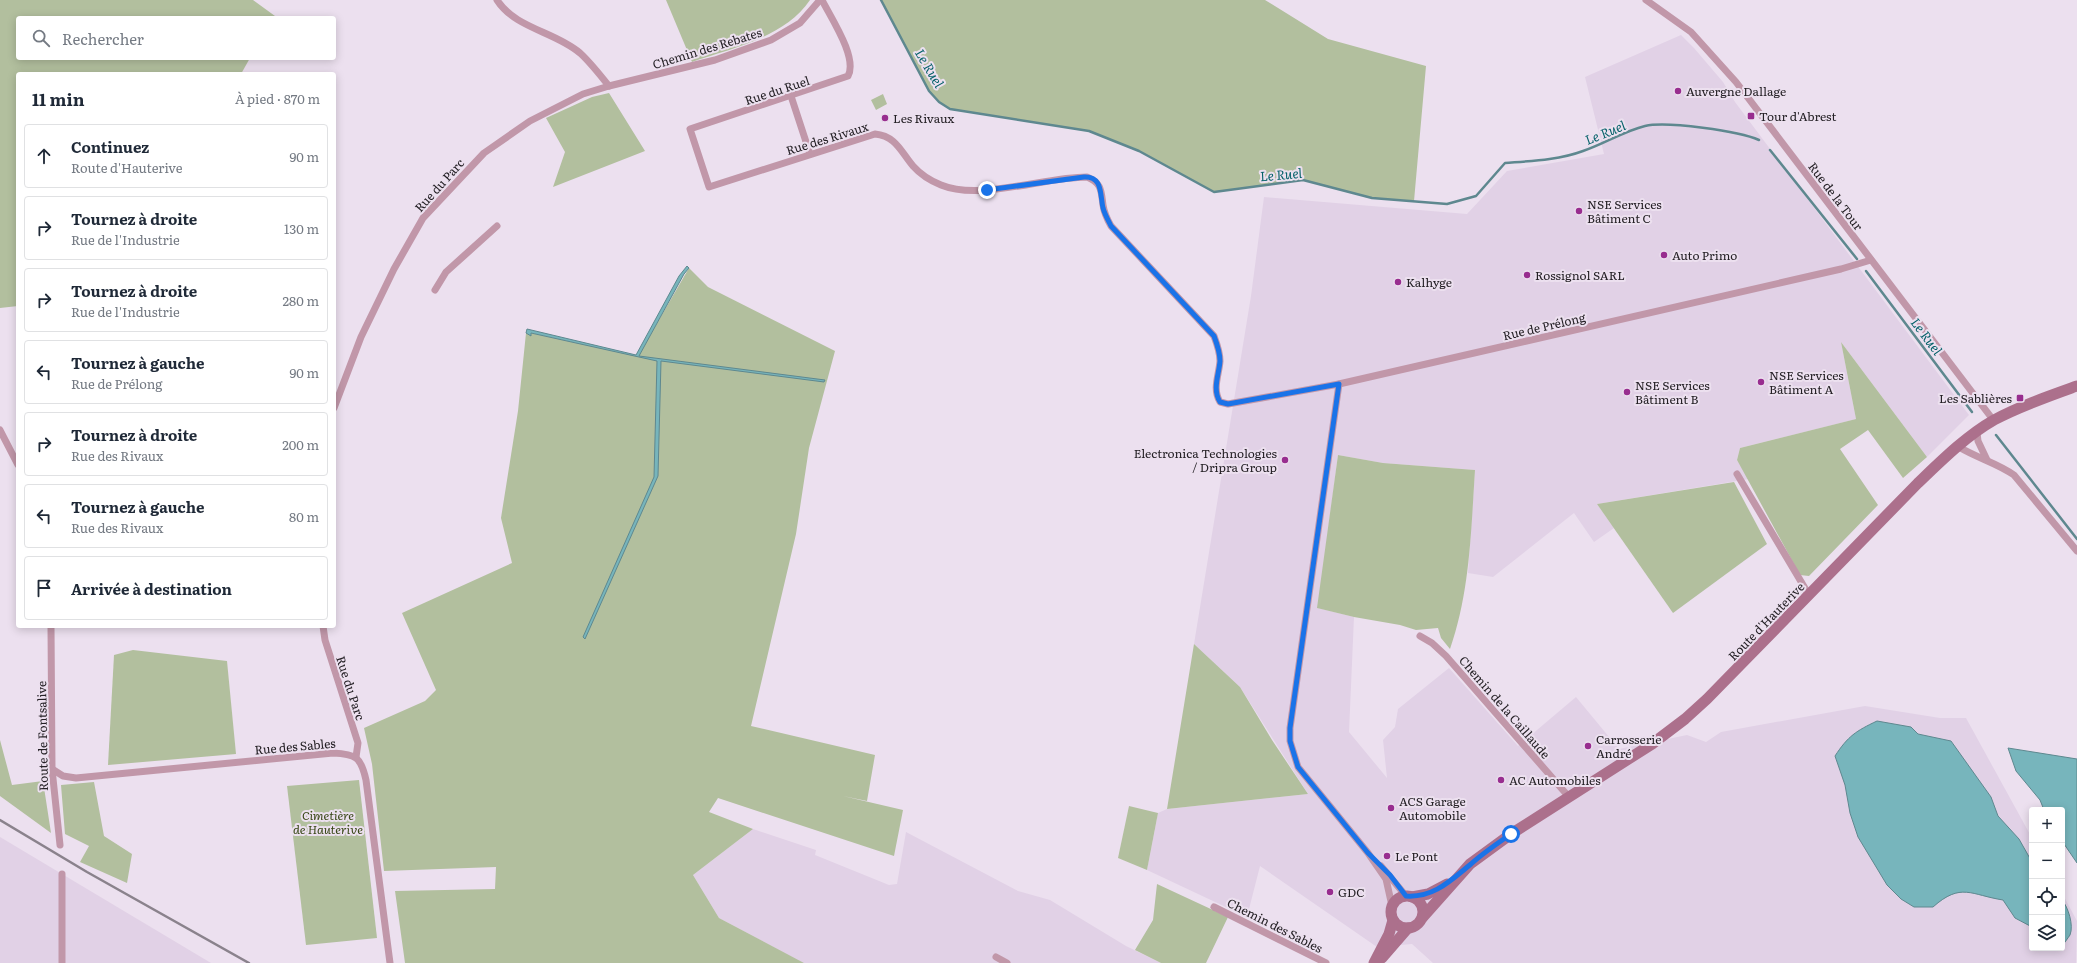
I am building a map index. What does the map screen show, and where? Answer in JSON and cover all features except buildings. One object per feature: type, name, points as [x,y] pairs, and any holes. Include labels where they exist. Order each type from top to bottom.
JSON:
[{"type":"main road","name":"Route d'Hauterive","points":[[1409,896],[1428,894],[1445,886],[1499,843],[1646,748],[1685,719],[1707,700],[1918,483],[1959,447],[1994,420],[2038,399],[2077,386]]},
{"type":"main road","name":"Route d'Hauterive","points":[[1422,918],[1465,870]]},
{"type":"main road","points":[[1374,963],[1389,934],[1393,920],[1391,912],[1392,906],[1397,899],[1409,896],[1417,899],[1422,908],[1422,918],[1416,925],[1408,928],[1377,963]]},
{"type":"main road","points":[[1393,920],[1399,926],[1408,928]]},
{"type":"street","points":[[497,0],[515,20],[554,38],[580,53],[609,86]]},
{"type":"street","name":"Chemin des Rebates","points":[[609,86],[708,62],[771,40],[800,24],[821,0]]},
{"type":"street","name":"Rue du Ruel","points":[[709,187],[690,129],[843,79],[848,76],[851,70],[848,54],[821,0]]},
{"type":"street","name":"Rue de la Tour","points":[[1646,0],[1691,32],[1736,82],[1994,420]]},
{"type":"street","name":"Rue du Parc","points":[[336,403],[361,337],[394,269],[423,218],[484,154],[525,125],[583,94],[609,86]]},
{"type":"street","points":[[791,96],[810,154]]},
{"type":"street","name":"Rue des Rivaux","points":[[709,187],[875,134],[882,135],[895,142],[915,168],[929,180],[942,186],[955,189],[987,190],[1084,177],[1095,180],[1100,185],[1103,206],[1111,226],[1214,336],[1220,360],[1215,395],[1220,402]]},
{"type":"street","points":[[435,290],[446,272],[497,226]]},
{"type":"street","name":"Rue de Prélong","points":[[1220,402],[1228,404],[1339,384],[1841,269],[1871,260]]},
{"type":"street","points":[[1339,384],[1290,728],[1290,741],[1298,767],[1368,853],[1386,879],[1392,906]]},
{"type":"street","points":[[0,430],[16,461]]},
{"type":"street","points":[[1977,433],[1978,441],[1987,460]]},
{"type":"street","points":[[1959,447],[1973,456],[1987,460],[2014,475],[2077,551]]},
{"type":"street","points":[[1737,474],[1808,595]]},
{"type":"street","name":"Route de Fontsalive","points":[[51,628],[52,769],[60,844]]},
{"type":"street","name":"Rue du Parc","points":[[323,628],[325,640],[358,743],[356,757]]},
{"type":"street","name":"Chemin de la Caillaude","points":[[1420,636],[1432,643],[1446,656],[1569,797]]},
{"type":"street","name":"Rue des Sables","points":[[52,769],[63,776],[76,778],[333,753],[348,753],[356,757]]},
{"type":"street","points":[[356,757],[363,765],[366,780],[390,963]]},
{"type":"street","points":[[1368,853],[1409,896]]},
{"type":"street","points":[[62,874],[62,963]]},
{"type":"street","name":"Chemin des Sables","points":[[1214,907],[1326,963]]},
{"type":"street","points":[[996,957],[1007,963]]},
{"type":"shaded area","points":[[1681,35],[1723,82],[1735,102],[1969,415],[1927,457],[1841,342],[1856,419],[1740,448],[1737,460],[1749,479],[1597,504],[1614,528],[1594,542],[1574,513],[1493,577],[1468,573],[1475,470],[1383,463],[1338,455],[1318,608],[1354,617],[1349,732],[1387,778],[1383,740],[1395,727],[1398,709],[1449,668],[1518,746],[1576,697],[1619,749],[1687,735],[1706,742],[1721,732],[1865,706],[1940,718],[1966,718],[2029,833],[2029,951],[2065,951],[2065,899],[2077,921],[2076,963],[1433,963],[1412,944],[1377,947],[1260,866],[1247,917],[1147,870],[1158,813],[1167,809],[1308,794],[1240,687],[1194,644],[1251,296],[1264,197],[1467,214],[1507,171],[1604,154],[1585,77]]},
{"type":"shaded area","points":[[753,829],[816,850],[815,855],[889,885],[897,884],[906,832],[1018,891],[1050,900],[1126,946],[1161,963],[803,963],[719,918],[693,875]]},
{"type":"shaded area","points":[[0,837],[211,963],[0,963]]},
{"type":"green space","points":[[0,0],[253,0],[275,16],[16,16],[16,60],[249,60],[242,72],[16,72],[16,306],[0,308]]},
{"type":"green space","points":[[666,0],[810,0],[799,13],[772,33],[740,46],[692,62]]},
{"type":"green space","points":[[881,0],[1265,0],[1328,39],[1426,66],[1414,201],[1372,198],[1303,180],[1214,192],[1139,151],[1089,131],[950,109],[939,102],[929,91]]},
{"type":"green space","points":[[609,93],[645,151],[553,187],[565,152],[546,118],[592,97]]},
{"type":"green space","points":[[883,94],[887,104],[876,110],[871,100]]},
{"type":"green space","points":[[689,268],[708,287],[835,351],[809,448],[796,534],[751,726],[875,755],[867,801],[843,796],[903,810],[894,856],[718,798],[709,812],[753,829],[693,875],[719,918],[804,963],[405,963],[395,891],[495,889],[496,867],[384,871],[372,764],[364,728],[425,701],[436,690],[402,613],[512,563],[501,518],[518,411],[526,333],[638,356]]},
{"type":"green space","points":[[1841,342],[1927,457],[1903,478],[1868,430],[1840,449],[1878,505],[1809,576],[1800,575],[1737,460],[1740,448],[1856,419]]},
{"type":"green space","points":[[1338,455],[1383,463],[1475,470],[1471,538],[1466,583],[1457,627],[1450,649],[1441,638],[1438,628],[1416,630],[1400,625],[1354,617],[1317,608]]},
{"type":"green space","points":[[1734,482],[1767,544],[1673,613],[1597,504]]},
{"type":"green space","points":[[1194,644],[1240,687],[1272,740],[1308,794],[1167,809]]},
{"type":"green space","points":[[133,650],[227,661],[236,754],[108,765],[114,655]]},
{"type":"green space","points":[[0,740],[12,785],[43,781],[51,833],[0,796]]},
{"type":"green space","name":"Cimetière de Hauterive","points":[[359,780],[377,938],[306,945],[287,786]]},
{"type":"green space","points":[[94,782],[104,836],[132,854],[127,883],[80,862],[89,846],[65,834],[61,785]]},
{"type":"green space","points":[[1129,806],[1158,813],[1147,870],[1118,858]]},
{"type":"green space","points":[[1157,884],[1228,917],[1206,963],[1161,963],[1135,950],[1153,920]]},
{"type":"water","points":[[687,266],[689,268],[684,274],[639,356],[825,380],[824,382],[661,361],[658,476],[585,639],[583,637],[654,477],[657,361],[531,333],[531,336],[526,333],[527,329],[636,355],[679,276]]},
{"type":"water","points":[[1877,721],[1911,727],[1918,734],[1951,741],[1991,797],[1998,816],[2019,839],[2029,857],[2029,925],[2015,918],[2003,900],[1974,893],[1959,892],[1943,899],[1933,907],[1914,907],[1901,899],[1887,885],[1858,837],[1850,813],[1845,785],[1835,756],[1848,739],[1863,728]]},
{"type":"water","points":[[2008,748],[2077,759],[2077,863],[2065,845],[2065,807],[2043,807],[2040,800],[2016,771]]},
{"type":"water","points":[[2065,905],[2071,921],[2070,935],[2065,942]]},
{"type":"waterway","name":"Le Ruel","points":[[881,0],[929,91],[939,102],[950,109],[1089,131],[1139,151],[1214,192],[1303,180],[1372,198],[1447,204],[1476,196],[1505,163],[1545,160],[1574,154],[1629,131],[1645,126],[1669,125],[1720,130],[1759,140]]},
{"type":"waterway","name":"Le Ruel","points":[[1770,150],[1857,259]]},
{"type":"waterway","name":"Le Ruel","points":[[1866,271],[1972,412]]},
{"type":"waterway","name":"Le Ruel","points":[[1996,435],[2077,539]]},
{"type":"railway","points":[[0,820],[87,872],[249,963]]},
{"type":"place","name":"Auvergne Dallage","points":[[1678,91]]},
{"type":"place","name":"Tour d'Abrest","points":[[1751,116]]},
{"type":"place","name":"Les Rivaux","points":[[885,118]]},
{"type":"place","name":"NSE Services Bâtiment C","points":[[1579,211]]},
{"type":"place","name":"Auto Primo","points":[[1664,255]]},
{"type":"place","name":"Rossignol SARL","points":[[1527,275]]},
{"type":"place","name":"Kalhyge","points":[[1398,282]]},
{"type":"place","name":"NSE Services Bâtiment A","points":[[1761,382]]},
{"type":"place","name":"NSE Services Bâtiment B","points":[[1627,392]]},
{"type":"place","name":"Les Sablières","points":[[2020,398]]},
{"type":"place","name":"Electronica Technologies / Dripra Group","points":[[1285,460]]},
{"type":"place","name":"Carrosserie André","points":[[1588,746]]},
{"type":"place","name":"AC Automobiles","points":[[1501,780]]},
{"type":"place","name":"ACS Garage Automobile","points":[[1391,808]]},
{"type":"place","name":"Le Pont","points":[[1387,856]]},
{"type":"place","name":"GDC","points":[[1330,892]]},
{"type":"route","points":[[987,190],[1084,177],[1095,180],[1100,185],[1103,206],[1111,226],[1214,336],[1220,360],[1215,395],[1220,402],[1228,404],[1339,384],[1290,728],[1290,741],[1293,754],[1298,767],[1368,853],[1390,875],[1406,896],[1412,897],[1428,894],[1445,886],[1465,870],[1470,864],[1511,834]]}]
